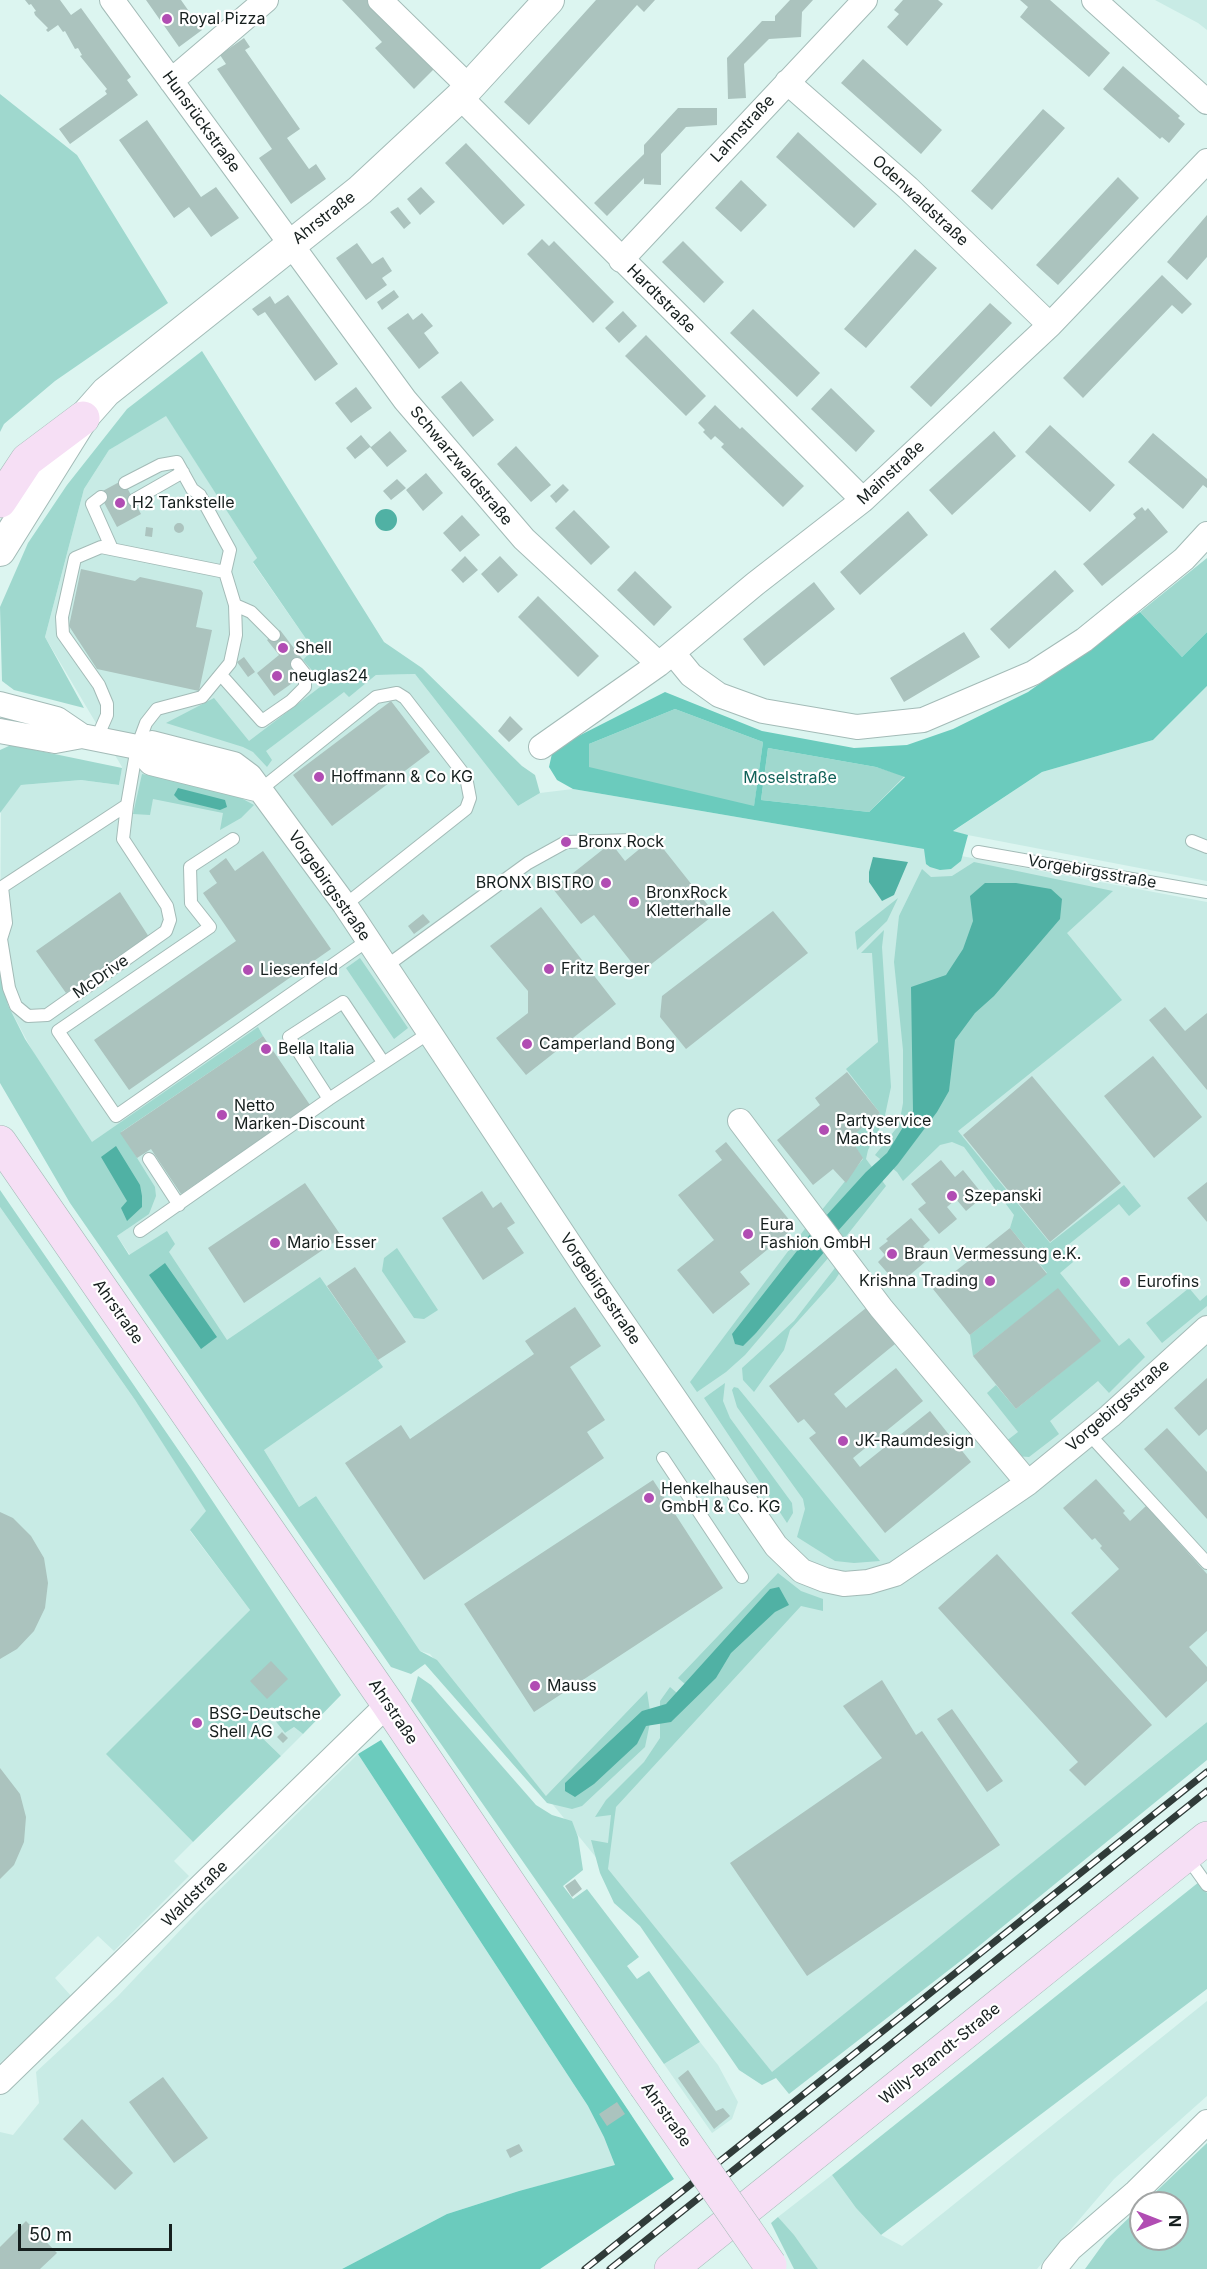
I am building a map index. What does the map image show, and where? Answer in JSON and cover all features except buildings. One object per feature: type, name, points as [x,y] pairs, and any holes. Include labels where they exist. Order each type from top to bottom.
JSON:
[{"type":"main road","name":"Ahrstraße","points":[[0,501],[27,460],[83,418]]},
{"type":"main road","name":"Ahrstraße","points":[[0,1127],[6,1150],[388,1704],[770,2267]]},
{"type":"main road","name":"Willy-Brandt-Straße","points":[[671,2269],[1196,1846]]},
{"type":"street","name":"Hunsrückstraße","points":[[112,0],[289,245]]},
{"type":"street","points":[[171,81],[266,0]]},
{"type":"street","name":"Hardtstraße","points":[[380,0],[621,260],[863,500]]},
{"type":"street","name":"Ahrstraße","points":[[0,551],[83,418],[106,392],[360,190],[464,92],[548,0]]},
{"type":"street","name":"Lahnstraße","points":[[621,260],[865,0]]},
{"type":"street","points":[[1094,0],[1207,102]]},
{"type":"street","name":"Odenwaldstraße","points":[[787,82],[908,188],[1050,325]]},
{"type":"street","name":"Mainstraße","points":[[541,747],[666,658],[755,584],[863,500],[1050,325],[1207,161]]},
{"type":"street","name":"Schwarzwaldstraße","points":[[289,245],[405,400],[524,539],[666,658]]},
{"type":"street","points":[[666,658],[719,695],[763,711],[857,727],[923,720],[1033,674],[1084,640],[1184,559],[1207,534]]},
{"type":"street","name":"Vorgebirgsstraße","points":[[0,704],[57,719],[89,738]]},
{"type":"street","name":"Vorgebirgsstraße","points":[[0,731],[55,741],[89,738],[136,747],[152,743],[234,764],[250,776],[345,905],[776,1546],[802,1571],[844,1584],[868,1582],[896,1574],[1028,1483],[1207,1328]]},
{"type":"street","points":[[740,1121],[881,1308],[1028,1483]]},
{"type":"street","name":"Waldstraße","points":[[0,2082],[388,1704]]},
{"type":"street","points":[[1054,2269],[1070,2249],[1136,2192],[1207,2122]]},
{"type":"lane","points":[[125,483],[160,465],[177,462],[192,489],[200,495],[230,550],[225,572],[235,605],[236,635],[230,663],[202,697],[158,709],[146,723],[136,747],[127,805]]},
{"type":"lane","points":[[134,500],[183,472]]},
{"type":"lane","points":[[101,497],[92,504],[105,517],[112,549]]},
{"type":"lane","points":[[89,738],[107,715],[107,704],[99,685],[63,634],[62,616],[75,558],[100,547],[225,572]]},
{"type":"lane","points":[[235,605],[251,612],[274,634]]},
{"type":"lane","points":[[221,675],[262,721],[305,687],[305,674],[297,664]]},
{"type":"lane","points":[[260,790],[376,697],[397,693],[405,698],[466,777],[470,798],[466,809],[345,905]]},
{"type":"lane","name":"McDrive","points":[[127,805],[123,839],[167,906],[170,920],[166,931],[47,1015],[28,1016],[16,1006],[9,988],[1,939],[6,923],[2,887],[127,805]]},
{"type":"lane","points":[[233,839],[190,867],[191,903],[210,927],[58,1031],[116,1116],[368,941]]},
{"type":"lane","points":[[385,967],[528,863],[566,842],[633,840]]},
{"type":"lane","points":[[1192,841],[1207,846]]},
{"type":"lane","name":"Vorgebirgsstraße","points":[[978,852],[1207,892]]},
{"type":"lane","points":[[329,1099],[289,1037],[343,1002],[383,1062]]},
{"type":"lane","points":[[140,1232],[329,1099],[429,1033]]},
{"type":"lane","points":[[148,1159],[179,1205]]},
{"type":"lane","points":[[1088,1433],[1207,1563]]},
{"type":"lane","points":[[663,1458],[742,1577]]},
{"type":"lane","points":[[1196,1846],[1207,1885]]},
{"type":"shaded area","points":[[1155,0],[1207,0],[1207,30],[1198,23]]},
{"type":"shaded area","points":[[166,415],[257,558],[253,563],[313,649],[356,691],[376,675],[415,674],[518,806],[540,793],[573,789],[924,849],[1207,902],[1207,1722],[772,2073],[430,1654],[420,1651],[316,1496],[299,1507],[264,1450],[117,1236],[127,1229],[8,1005],[0,969],[1,810],[21,785],[81,780],[119,785],[122,767],[45,637],[84,489],[109,450]]},
{"type":"shaded area","points":[[386,509],[394,512],[397,520],[394,528],[386,531],[378,528],[375,520],[378,512]]},
{"type":"shaded area","points":[[1140,612],[1182,657],[1207,632],[1207,686],[1153,740],[1042,772],[953,831],[968,835],[961,861],[951,869],[940,870],[930,867],[926,864],[924,849],[573,789],[557,780],[549,767],[553,749],[665,692],[762,731],[854,748],[907,745],[953,729],[1028,692]],"holes":[[[675,709],[763,742],[754,806],[589,767],[589,744]],[[768,748],[876,767],[905,777],[869,812],[761,800]]]},
{"type":"shaded area","points":[[1207,686],[1207,881],[952,832],[1042,772],[1153,740]]},
{"type":"shaded area","points":[[178,788],[225,800],[227,807],[220,810],[179,800],[174,795]]},
{"type":"shaded area","points":[[873,857],[908,862],[894,895],[882,901],[869,882]]},
{"type":"shaded area","points":[[985,883],[1016,883],[1051,889],[1062,899],[1060,919],[994,996],[975,1013],[955,1040],[949,1091],[937,1112],[898,1164],[837,1232],[825,1217],[866,1172],[887,1153],[913,1111],[911,987],[946,975],[963,949],[973,921],[970,896]]},
{"type":"shaded area","points":[[116,1146],[140,1185],[142,1196],[142,1207],[127,1221],[121,1208],[127,1201],[101,1157]]},
{"type":"shaded area","points":[[0,1207],[135,1400],[207,1511],[190,1531],[250,1610],[107,1754],[193,1842],[174,1861],[189,1876],[114,1951],[98,1936],[55,1978],[72,1997],[0,2063]]},
{"type":"shaded area","points":[[811,1233],[825,1251],[756,1333],[743,1346],[735,1344],[732,1334]]},
{"type":"shaded area","points":[[165,1263],[217,1337],[201,1349],[149,1275]]},
{"type":"shaded area","points":[[779,1587],[789,1605],[775,1612],[731,1653],[716,1678],[671,1722],[646,1726],[637,1744],[594,1784],[575,1797],[565,1791],[565,1783],[642,1711],[666,1704],[770,1589]]},
{"type":"shaded area","points":[[264,1715],[273,1718],[285,1733],[294,1727],[303,1734],[281,1756],[252,1728]]},
{"type":"shaded area","points":[[381,1740],[674,2179],[540,2269],[342,2269],[447,2214],[519,2191],[615,2165],[588,2106],[358,1754]]},
{"type":"shaded area","points":[[358,1754],[588,2106],[614,2089],[632,2116],[615,2166],[519,2191],[447,2214],[342,2269],[0,2269],[0,2132],[13,2135],[39,2103],[36,2072],[118,1996],[205,1904]]},
{"type":"shaded area","points":[[1207,2001],[1207,2096],[1114,2179],[1037,2269],[818,2269],[778,2217],[832,2175],[856,2208],[881,2235],[902,2246]]},
{"type":"shaded area","points":[[700,2042],[718,2065],[738,2102],[732,2119],[712,2133],[664,2064]]},
{"type":"green space","points":[[0,94],[77,155],[168,303],[55,381],[4,424],[0,432]]},
{"type":"green space","points":[[202,351],[384,642],[422,668],[522,766],[535,775],[540,793],[518,806],[415,674],[376,675],[349,697],[344,692],[266,751],[272,760],[267,767],[253,752],[243,747],[166,723],[214,698],[249,741],[324,684],[303,660],[313,649],[253,562],[257,558],[166,416],[109,450],[84,489],[45,637],[84,708],[14,690],[2,681],[0,607],[28,543],[67,485],[127,409]]},
{"type":"green space","points":[[1207,558],[1207,632],[1182,657],[1140,612]]},
{"type":"green space","points":[[675,709],[763,742],[754,807],[589,768],[589,744]]},
{"type":"green space","points":[[11,745],[122,768],[119,785],[81,780],[21,785],[0,813],[0,750]]},
{"type":"green space","name":"Moselstraße","points":[[768,748],[876,767],[905,776],[869,812],[761,800]]},
{"type":"green space","points":[[142,774],[228,791],[254,805],[241,818],[220,830],[223,813],[153,799],[150,815],[133,814]]},
{"type":"green space","points":[[974,862],[1113,891],[1067,933],[1122,1000],[958,1131],[1050,1243],[1124,1185],[1141,1206],[1129,1216],[1119,1204],[1063,1249],[1073,1262],[1060,1273],[1119,1346],[1129,1338],[1145,1357],[1109,1393],[1098,1381],[1050,1421],[1059,1434],[1029,1457],[1015,1456],[1005,1442],[1018,1432],[987,1393],[996,1385],[1016,1409],[1100,1341],[1058,1289],[973,1356],[970,1335],[1047,1273],[1010,1228],[1014,1215],[964,1147],[952,1142],[940,1145],[903,1181],[897,1172],[875,1155],[899,1125],[903,1103],[903,1050],[894,962],[899,916],[922,869],[931,877],[952,876]]},
{"type":"green space","points":[[898,898],[887,921],[857,950],[855,932]]},
{"type":"green space","points":[[884,930],[882,947],[891,1087],[884,1120],[868,1150],[866,1159],[886,1186],[844,1239],[821,1211],[863,1159],[850,1138],[880,1113],[846,1069],[878,1042],[872,953],[861,953]]},
{"type":"green space","points":[[360,958],[408,1028],[394,1039],[346,968]]},
{"type":"green space","points":[[0,969],[8,1005],[25,1039],[92,1142],[258,1027],[263,1036],[121,1132],[155,1187],[156,1196],[149,1214],[117,1236],[129,1255],[167,1231],[175,1244],[169,1252],[227,1340],[320,1277],[383,1367],[264,1450],[299,1507],[316,1496],[420,1651],[437,1660],[546,1796],[647,1691],[651,1718],[645,1747],[582,1806],[572,1809],[547,1803],[425,1664],[411,1674],[391,1667],[70,1203],[0,1083]]},
{"type":"green space","name":"BSG-Deutsche Shell AG","points":[[0,1190],[190,1467],[341,1695],[303,1734],[294,1727],[285,1733],[273,1718],[264,1715],[252,1728],[281,1756],[193,1842],[106,1754],[250,1610],[190,1530],[206,1511],[135,1400],[0,1207]]},
{"type":"green space","points":[[807,1226],[829,1257],[745,1355],[726,1372],[697,1392],[690,1382]]},
{"type":"green space","points":[[397,1248],[438,1310],[424,1319],[414,1318],[382,1271],[384,1258]]},
{"type":"green space","points":[[838,1264],[842,1269],[835,1280],[790,1330],[784,1350],[754,1392],[743,1380],[742,1368],[794,1321]]},
{"type":"green space","points":[[1189,1288],[1200,1301],[1207,1295],[1207,1306],[1162,1343],[1146,1323]]},
{"type":"green space","points":[[725,1383],[723,1401],[730,1418],[792,1503],[793,1513],[787,1523],[704,1398]]},
{"type":"green space","points":[[734,1387],[738,1388],[880,1561],[854,1563],[835,1561],[797,1537],[805,1509],[803,1499],[737,1407],[732,1390]]},
{"type":"green space","points":[[778,1573],[801,1591],[823,1599],[823,1611],[801,1606],[616,1807],[608,1869],[772,2072],[1207,1722],[1207,1760],[963,1959],[789,2094],[776,2078],[762,2085],[739,2070],[640,1926],[614,1903],[600,1873],[591,1840],[608,1843],[611,1815],[595,1817],[606,1800],[644,1762],[660,1738],[660,1701],[670,1687],[677,1693],[685,1684],[678,1678]]},
{"type":"green space","points":[[418,1676],[431,1685],[536,1805],[552,1815],[572,1821],[578,1837],[583,1870],[563,1886],[573,1899],[587,1889],[639,1957],[627,1966],[637,1979],[649,1971],[700,2042],[664,2064],[411,1701]]},
{"type":"green space","points":[[1199,1882],[1207,1893],[1207,1989],[881,2235],[856,2208],[832,2175]]},
{"type":"green space","points":[[1207,2143],[1207,2269],[1085,2269],[1106,2240],[1129,2218],[1129,2251],[1189,2251],[1189,2191],[1157,2191]]},
{"type":"green space","points":[[778,2217],[818,2269],[794,2269],[771,2223]]},
{"type":"railway","points":[[585,2269],[1207,1772]]},
{"type":"railway","points":[[610,2269],[1207,1791]]},
{"type":"place","name":"Royal Pizza","points":[[167,19]]},
{"type":"place","name":"H2 Tankstelle","points":[[120,503]]},
{"type":"place","name":"Shell","points":[[283,648]]},
{"type":"place","name":"neuglas24","points":[[277,676]]},
{"type":"place","name":"Hoffmann & Co KG","points":[[319,777]]},
{"type":"place","name":"Bronx Rock","points":[[566,842]]},
{"type":"place","name":"BRONX BISTRO","points":[[606,883]]},
{"type":"place","name":"BronxRock Kletterhalle","points":[[634,902]]},
{"type":"place","name":"Fritz Berger","points":[[549,969]]},
{"type":"place","name":"Liesenfeld","points":[[248,970]]},
{"type":"place","name":"Camperland Bong","points":[[527,1044]]},
{"type":"place","name":"Bella Italia","points":[[266,1049]]},
{"type":"place","name":"Netto Marken-Discount","points":[[222,1115]]},
{"type":"place","name":"Partyservice Machts","points":[[824,1130]]},
{"type":"place","name":"Szepanski","points":[[952,1196]]},
{"type":"place","name":"Eura Fashion GmbH","points":[[748,1234]]},
{"type":"place","name":"Mario Esser","points":[[275,1243]]},
{"type":"place","name":"Braun Vermessung e.K.","points":[[892,1254]]},
{"type":"place","name":"Krishna Trading","points":[[990,1281]]},
{"type":"place","name":"Eurofins","points":[[1125,1282]]},
{"type":"place","name":"JK-Raumdesign","points":[[843,1441]]},
{"type":"place","name":"Henkelhausen GmbH & Co. KG","points":[[649,1498]]},
{"type":"place","name":"Mauss","points":[[535,1686]]},
{"type":"place","name":"BSG-Deutsche Shell AG","points":[[197,1723]]}]
